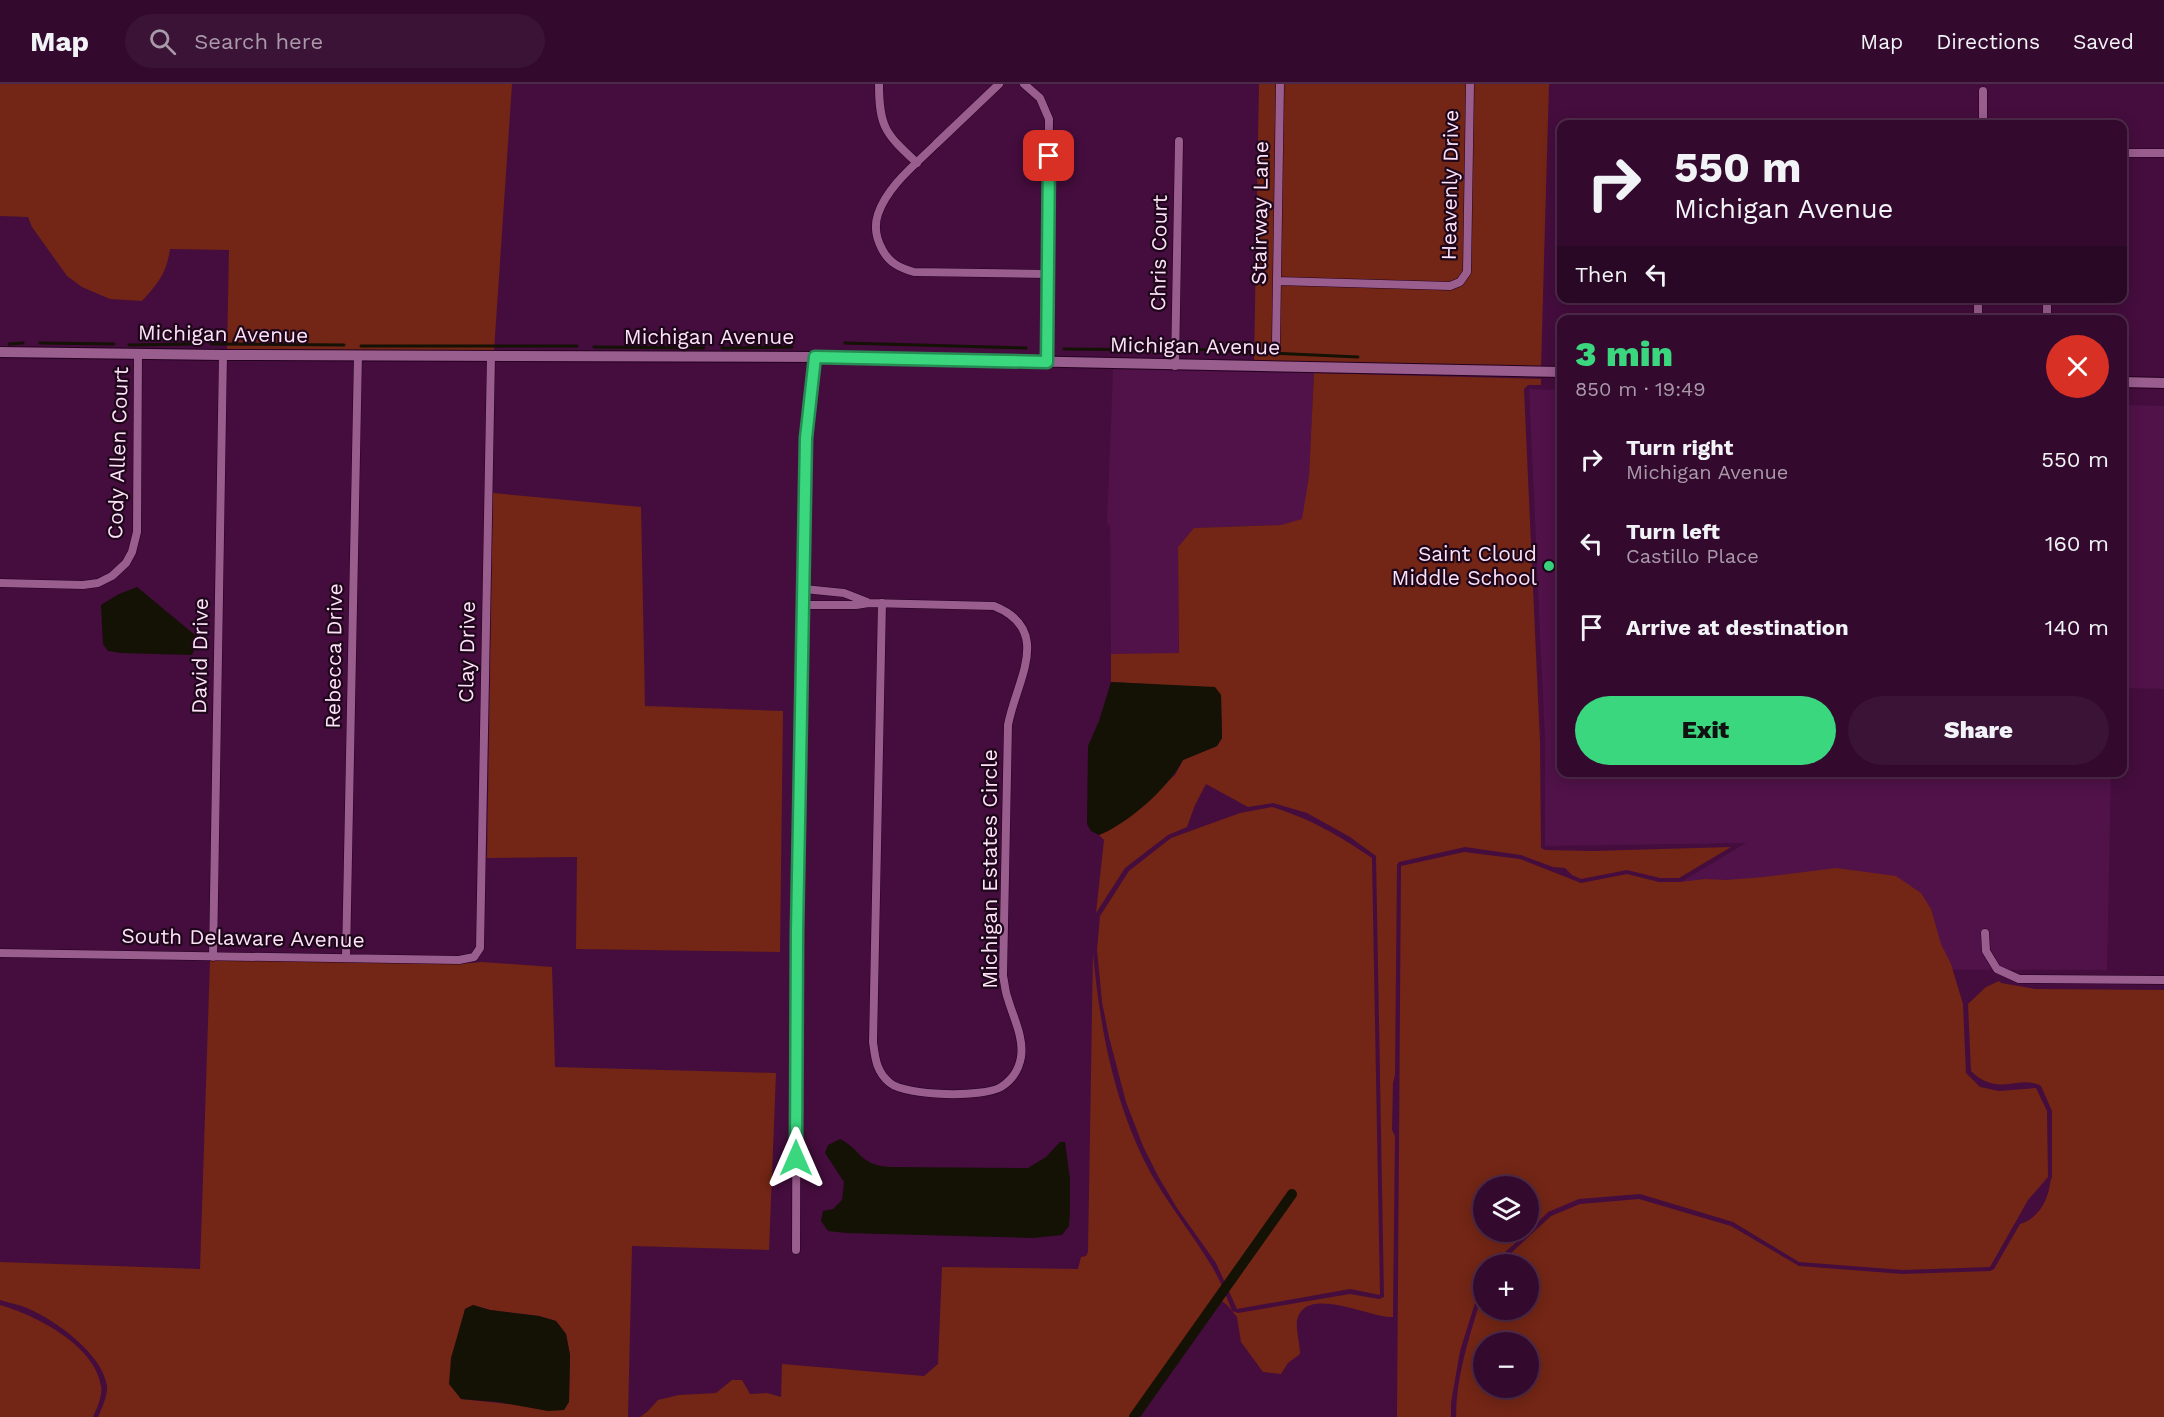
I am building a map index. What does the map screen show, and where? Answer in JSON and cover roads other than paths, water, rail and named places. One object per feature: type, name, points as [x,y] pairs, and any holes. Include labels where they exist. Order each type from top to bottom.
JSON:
[{"type":"street","points":[[879,84],[882,122],[895,142],[917,163]]},
{"type":"street","points":[[999,84],[899,180],[878,213],[877,237],[890,261],[905,270],[914,272],[1047,274]]},
{"type":"street","points":[[1024,84],[1040,98],[1049,119],[1047,362]]},
{"type":"street","name":"Stairway Lane","points":[[1276,343],[1280,84]]},
{"type":"street","name":"Heavenly Drive","points":[[1277,281],[1450,286],[1460,282],[1467,272],[1470,84]]},
{"type":"street","points":[[1983,91],[1983,120]]},
{"type":"street","name":"Chris Court","points":[[1175,366],[1179,141]]},
{"type":"street","points":[[2127,153],[2164,153]]},
{"type":"street","name":"Michigan Avenue","points":[[0,352],[815,357],[1557,372]]},
{"type":"street","name":"Cody Allen Court","points":[[0,583],[92,584],[112,576],[130,557],[137,532],[138,353]]},
{"type":"street","name":"David Drive","points":[[213,957],[223,355]]},
{"type":"street","name":"Rebecca Drive","points":[[346,957],[358,355]]},
{"type":"street","name":"Clay Drive","points":[[480,948],[491,356]]},
{"type":"street","points":[[796,1250],[797,932],[806,438],[815,357]]},
{"type":"street","points":[[2127,382],[2164,383]]},
{"type":"street","name":"Michigan Estates Circle","points":[[804,589],[844,593],[869,603]]},
{"type":"street","name":"Michigan Estates Circle","points":[[803,605],[882,603],[994,606],[1011,612],[1021,625],[1026,637],[1028,652],[1025,667],[1008,725],[1004,964],[1007,997],[1020,1036],[1021,1056],[1014,1075],[1000,1087],[981,1093],[917,1093],[899,1089],[888,1082],[876,1065],[873,1042],[882,603]]},
{"type":"street","points":[[1985,933],[1986,951],[1997,969],[2019,979],[2164,980]]},
{"type":"street","name":"South Delaware Avenue","points":[[0,953],[459,960],[474,957],[480,948]]},
{"type":"waterway","points":[[9,344],[23,343]]},
{"type":"waterway","points":[[40,343],[114,344]]},
{"type":"waterway","points":[[845,343],[1026,348]]},
{"type":"waterway","points":[[129,345],[195,344]]},
{"type":"waterway","points":[[211,344],[344,345]]},
{"type":"waterway","points":[[361,346],[577,346]]},
{"type":"waterway","points":[[594,347],[704,348]]},
{"type":"waterway","points":[[722,348],[792,347]]},
{"type":"waterway","points":[[1064,349],[1166,350]]},
{"type":"waterway","points":[[1187,349],[1358,357]]},
{"type":"waterway","points":[[1134,1417],[1292,1194]]},
{"type":"place","name":"Saint Cloud Middle School","points":[[1549,566]]}]
